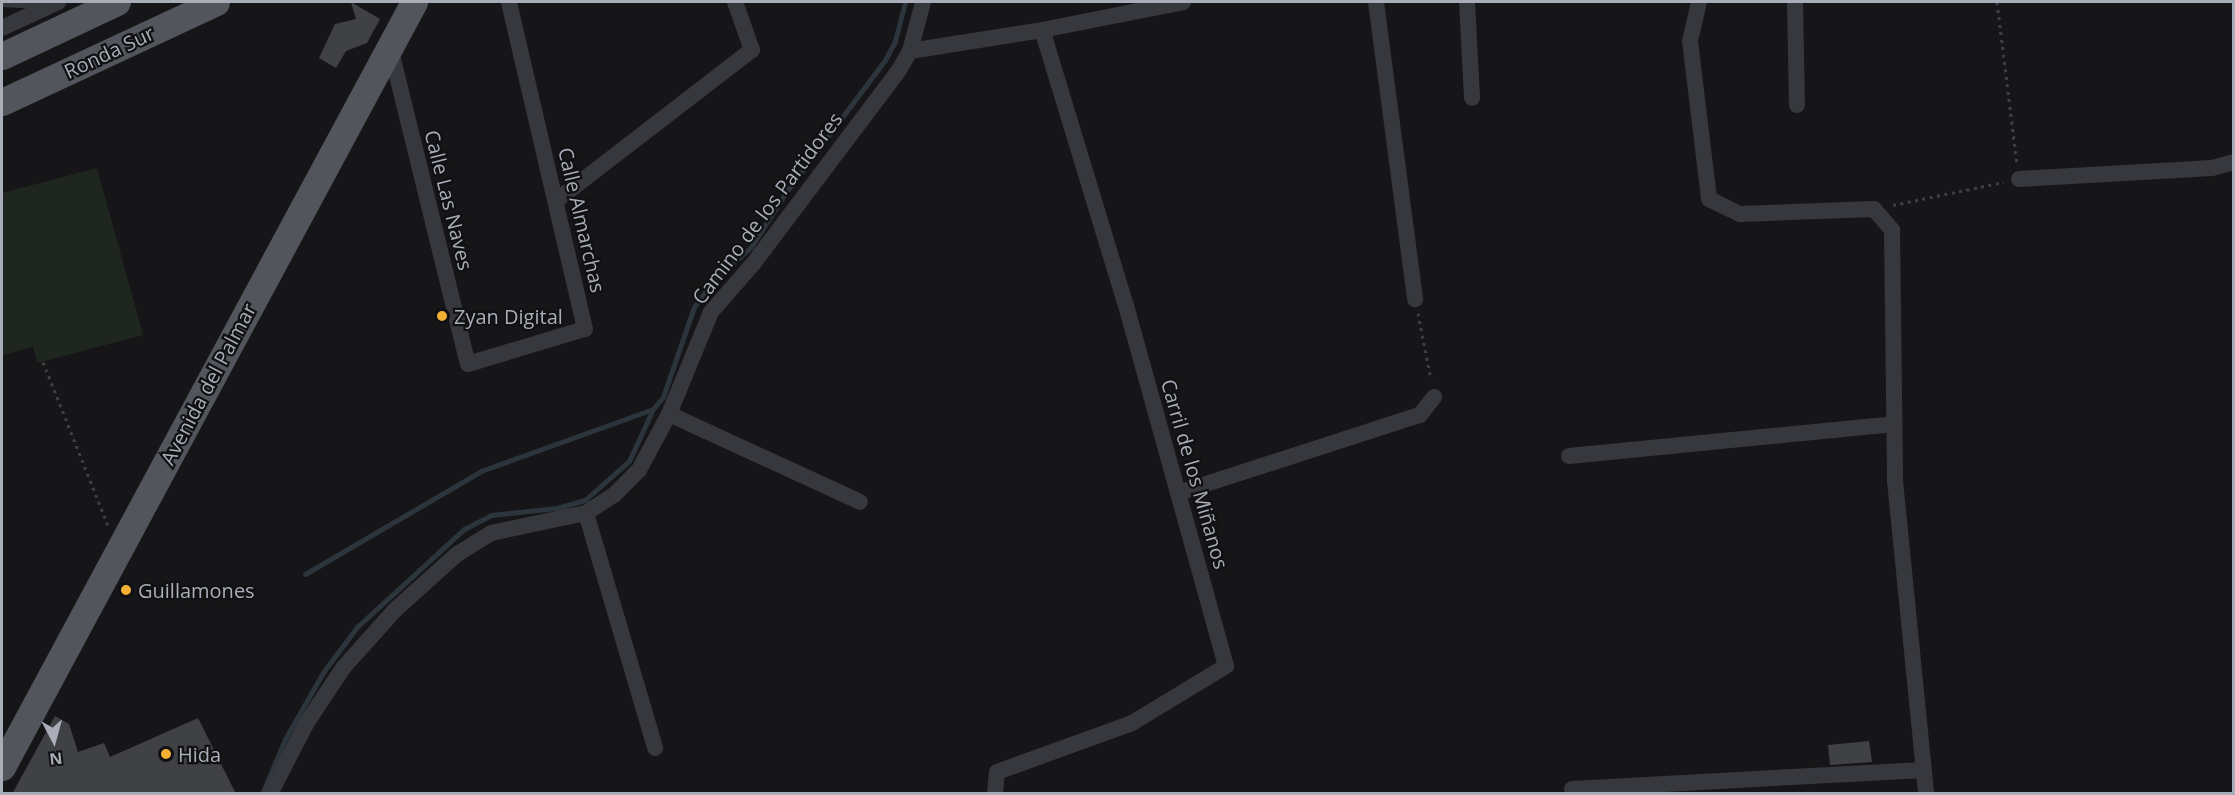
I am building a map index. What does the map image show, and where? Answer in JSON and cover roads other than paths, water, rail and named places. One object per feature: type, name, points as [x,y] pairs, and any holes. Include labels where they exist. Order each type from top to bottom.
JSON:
[{"type":"main road","points":[[2,56],[117,2]]},
{"type":"main road","name":"Ronda Sur","points":[[2,102],[216,2]]},
{"type":"main road","name":"Avenida del Palmar","points":[[2,766],[390,47],[408,6]]},
{"type":"street","name":"Calle Almarchas","points":[[468,364],[585,330],[557,200],[509,2]]},
{"type":"street","points":[[557,200],[752,50],[735,2]]},
{"type":"street","name":"Camino de los Partidores","points":[[270,794],[306,724],[343,668],[395,610],[456,555],[491,533],[586,513],[615,494],[639,470],[669,414],[711,312],[753,264],[910,51],[923,2]]},
{"type":"street","points":[[910,51],[1041,30],[1183,2]]},
{"type":"street","points":[[1376,2],[1415,299]]},
{"type":"street","points":[[1467,2],[1472,98]]},
{"type":"street","points":[[1699,2],[1690,41],[1709,199],[1740,214],[1874,209],[1893,230],[1895,481],[1926,794]]},
{"type":"street","points":[[1795,2],[1797,105]]},
{"type":"street","points":[[2,28],[53,4]]},
{"type":"street","name":"Carril de los Miñanos","points":[[995,794],[997,772],[1034,756],[1132,723],[1226,666],[1118,277],[1041,30]]},
{"type":"street","name":"Calle Las Naves","points":[[390,47],[468,364]]},
{"type":"street","points":[[2019,179],[2212,168],[2234,162]]},
{"type":"street","points":[[1178,493],[1420,415],[1434,397]]},
{"type":"street","points":[[669,414],[860,502]]},
{"type":"street","points":[[1569,456],[1894,424]]},
{"type":"street","points":[[586,513],[655,748]]},
{"type":"street","points":[[1572,789],[1923,770]]},
{"type":"lane","points":[[2,3],[53,4]]},
{"type":"waterway","points":[[262,794],[285,739],[324,671],[357,627],[464,529],[491,515],[557,508],[585,500],[629,461],[653,409],[663,397],[694,307],[713,281],[751,247],[786,192],[885,60],[895,41],[905,2]]},
{"type":"waterway","points":[[305,574],[481,471],[653,409]]},
{"type":"place","name":"Zyan Digital","points":[[442,316]]},
{"type":"place","name":"Guillamones","points":[[126,590]]},
{"type":"place","name":"Hida","points":[[166,754]]}]
